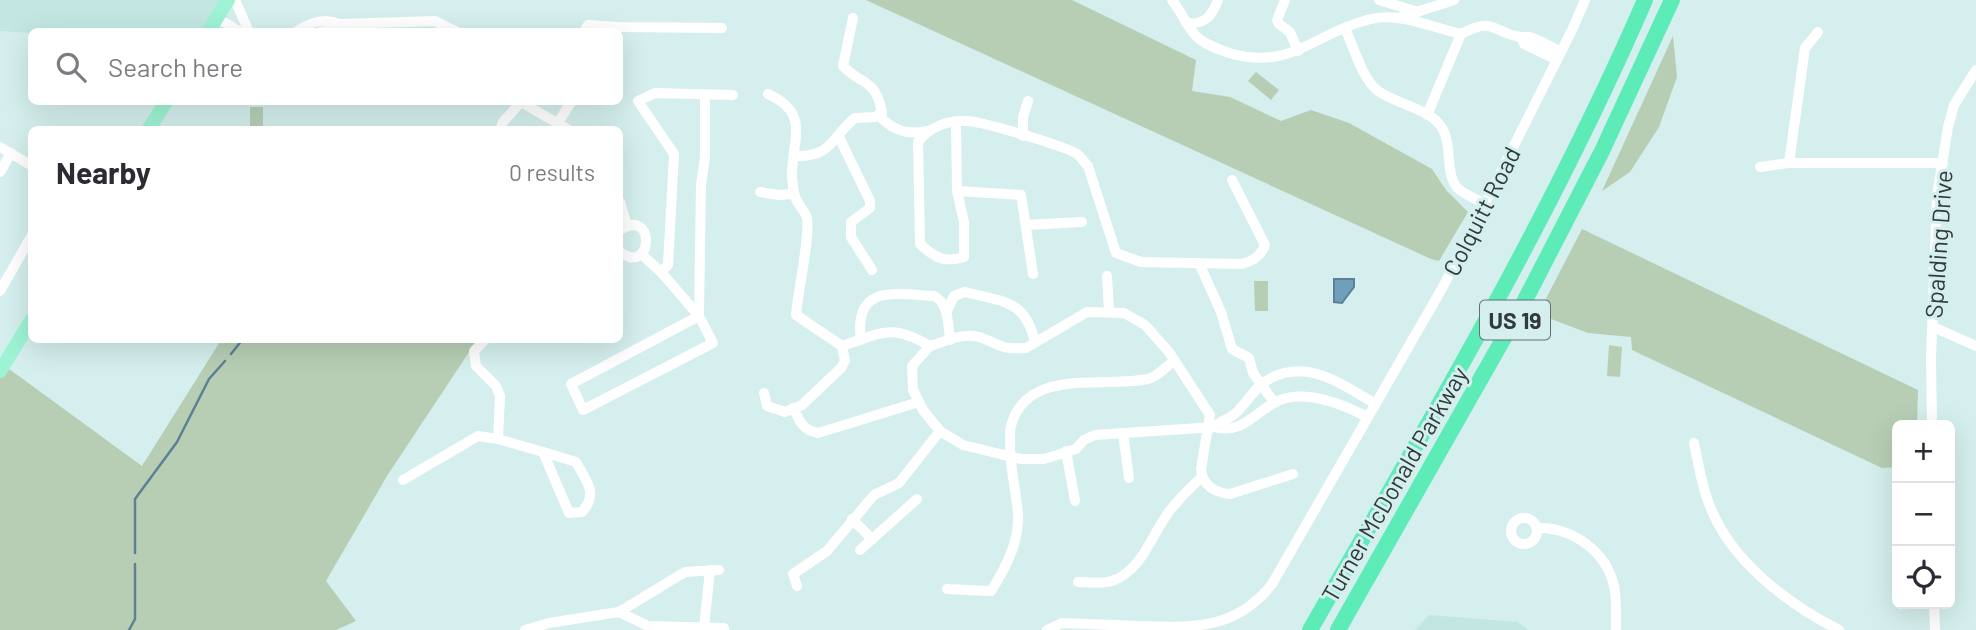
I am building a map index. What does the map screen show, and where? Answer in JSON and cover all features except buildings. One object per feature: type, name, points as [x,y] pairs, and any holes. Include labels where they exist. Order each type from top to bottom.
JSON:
[{"type":"highway","name":"Turner McDonald Parkway","points":[[1310,630],[1501,296],[1576,150],[1646,0]]},
{"type":"highway","name":"Turner McDonald Parkway","points":[[1338,630],[1522,306],[1602,151],[1672,0]]},
{"type":"main road","points":[[214,27],[228,0]]},
{"type":"main road","points":[[151,126],[164,105]]},
{"type":"main road","points":[[0,371],[28,326]]},
{"type":"street","points":[[235,0],[247,28]]},
{"type":"street","points":[[1172,0],[1198,38],[1225,52],[1272,59],[1298,51],[1367,20],[1401,17],[1454,0]]},
{"type":"street","points":[[1186,23],[1200,23],[1208,19],[1218,0]]},
{"type":"street","points":[[1285,0],[1277,20],[1290,32],[1298,51]]},
{"type":"street","points":[[1379,0],[1418,12]]},
{"type":"street","points":[[1418,12],[1421,0]]},
{"type":"street","name":"Colquitt Road","points":[[1047,630],[1062,623],[1187,628],[1218,622],[1248,609],[1261,597],[1272,584],[1444,285],[1585,0]]},
{"type":"street","points":[[1401,17],[1461,34],[1484,25],[1496,26],[1521,37],[1528,36],[1559,56]]},
{"type":"street","points":[[795,156],[810,157],[826,149],[855,118],[882,113],[879,99],[867,82],[843,66],[853,18]]},
{"type":"street","points":[[304,28],[319,20],[332,20],[340,24],[435,21],[450,28]]},
{"type":"street","points":[[334,28],[340,24]]},
{"type":"street","points":[[586,28],[588,25],[610,28]]},
{"type":"street","points":[[623,29],[722,27]]},
{"type":"street","points":[[1345,29],[1370,82],[1378,91],[1427,115],[1439,124],[1447,135],[1452,177],[1460,189],[1486,204]]},
{"type":"street","points":[[1789,163],[1805,48],[1818,32]]},
{"type":"street","points":[[1427,115],[1461,34]]},
{"type":"street","name":"Spalding Drive","points":[[1932,420],[1937,196],[1954,105],[1976,70]]},
{"type":"street","points":[[662,272],[668,265],[674,154],[638,101],[655,93],[733,95]]},
{"type":"street","points":[[699,316],[705,94]]},
{"type":"street","points":[[764,393],[767,406],[785,412],[802,405],[841,368],[845,360],[842,346],[796,315],[807,215],[794,194],[792,176],[796,126],[791,109],[783,101],[768,94]]},
{"type":"street","points":[[1023,136],[1023,117],[1028,101]]},
{"type":"street","points":[[502,126],[518,105]]},
{"type":"street","points":[[526,105],[563,126]]},
{"type":"street","points":[[558,123],[567,105]]},
{"type":"street","points":[[878,115],[887,124],[902,132],[926,131],[940,125],[966,121],[1064,146],[1079,155],[1088,166],[1116,253],[1141,262],[1248,263],[1260,254],[1264,248],[1232,180]]},
{"type":"street","points":[[926,131],[918,142],[920,244],[933,257],[949,262],[964,257],[964,222],[957,191],[956,122]]},
{"type":"street","points":[[839,137],[870,201],[870,208],[851,222],[851,237],[872,270]]},
{"type":"street","points":[[0,147],[28,164]]},
{"type":"street","points":[[0,172],[11,153]]},
{"type":"street","points":[[1760,167],[1789,163],[1943,163]]},
{"type":"street","points":[[957,191],[1021,195],[1033,274]]},
{"type":"street","points":[[760,192],[794,194]]},
{"type":"street","points":[[1026,225],[1082,222]]},
{"type":"street","points":[[623,228],[637,226],[644,232],[646,246],[641,254],[628,257],[623,254]]},
{"type":"street","points":[[0,290],[28,242]]},
{"type":"street","points":[[641,254],[662,272],[699,316],[713,343],[583,410],[571,384],[699,316]]},
{"type":"street","points":[[1199,263],[1221,312],[1232,349],[1249,358],[1253,373],[1275,402]]},
{"type":"street","points":[[1107,276],[1109,311]]},
{"type":"street","points":[[946,313],[954,296],[959,293],[965,292],[1005,302],[1024,313],[1035,342]]},
{"type":"street","points":[[861,340],[861,316],[870,299],[877,296],[934,296],[940,299],[946,313],[950,340]]},
{"type":"street","points":[[1293,474],[1230,494],[1216,491],[1202,477],[1201,460],[1211,427],[1210,415],[1145,324],[1124,313],[1087,312],[1026,348],[1000,348],[976,336],[950,340],[930,346],[912,366],[913,390],[940,431],[963,445],[1021,459],[1044,459],[1076,449],[1084,440],[1094,435],[1211,427],[1236,428],[1249,422],[1275,402],[1289,397],[1307,396],[1354,410],[1367,417]]},
{"type":"street","points":[[1933,327],[1976,346]]},
{"type":"street","points":[[842,346],[890,331],[909,334],[930,346]]},
{"type":"street","points":[[482,343],[474,351],[476,366],[496,386],[500,396],[498,439]]},
{"type":"street","points":[[947,589],[991,591],[1005,569],[1017,535],[1018,517],[1010,456],[1011,425],[1022,405],[1042,389],[1063,383],[1150,378],[1174,361]]},
{"type":"street","points":[[1211,427],[1237,412],[1261,384],[1282,374],[1311,371],[1334,379],[1374,403]]},
{"type":"street","points":[[793,408],[803,427],[818,433],[919,402]]},
{"type":"street","points":[[797,586],[793,574],[827,551],[874,495],[899,483],[940,431]]},
{"type":"street","points":[[1124,433],[1129,478]]},
{"type":"street","points":[[403,480],[478,436],[498,439],[576,461],[592,492],[589,504],[582,512],[569,513],[544,452]]},
{"type":"street","points":[[1694,443],[1708,502],[1735,548],[1766,580],[1797,604],[1839,630]]},
{"type":"street","points":[[1066,452],[1075,501]]},
{"type":"street","points":[[1078,582],[1111,582],[1129,571],[1145,553],[1171,509],[1202,477]]},
{"type":"street","points":[[860,550],[917,499]]},
{"type":"street","points":[[852,519],[872,539]]},
{"type":"street","points":[[1537,528],[1548,527],[1570,534],[1598,554],[1614,585],[1616,630]]},
{"type":"street","points":[[525,630],[549,623],[619,612],[685,572],[715,570],[704,628]]},
{"type":"street","points":[[1934,609],[1935,630]]},
{"type":"street","points":[[619,612],[648,626],[724,628]]},
{"type":"shaded area","points":[[0,0],[229,0],[211,26],[198,28],[28,28],[28,33],[0,31]]},
{"type":"shaded area","points":[[866,0],[1072,0],[1196,60],[1192,91],[1230,97],[1281,121],[1311,110],[1349,123],[1432,169],[1446,190],[1468,212],[1439,261],[1431,259]]},
{"type":"shaded area","points":[[1673,36],[1677,77],[1659,127],[1630,172],[1602,191]]},
{"type":"shaded area","points":[[1256,72],[1279,90],[1271,100],[1248,81]]},
{"type":"shaded area","points":[[250,107],[263,107],[263,126],[250,126]]},
{"type":"shaded area","points":[[1582,229],[1918,390],[1917,420],[1892,420],[1892,467],[1882,468],[1632,350],[1631,337],[1588,333],[1538,314]]},
{"type":"shaded area","points":[[1254,281],[1268,281],[1268,311],[1255,311]]},
{"type":"shaded area","points":[[219,343],[475,343],[387,476],[326,581],[356,621],[336,630],[0,630],[0,374],[5,366],[142,466]]},
{"type":"shaded area","points":[[1609,345],[1622,347],[1620,377],[1607,376]]},
{"type":"shaded area","points":[[1429,615],[1517,622],[1528,630],[1415,630]]},
{"type":"water","points":[[1334,279],[1354,279],[1354,287],[1342,303],[1334,302]]},
{"type":"waterway","points":[[231,354],[240,343]]},
{"type":"waterway","points":[[135,553],[135,499],[177,442],[209,379],[225,361]]},
{"type":"waterway","points":[[129,630],[135,619],[135,564]]}]
